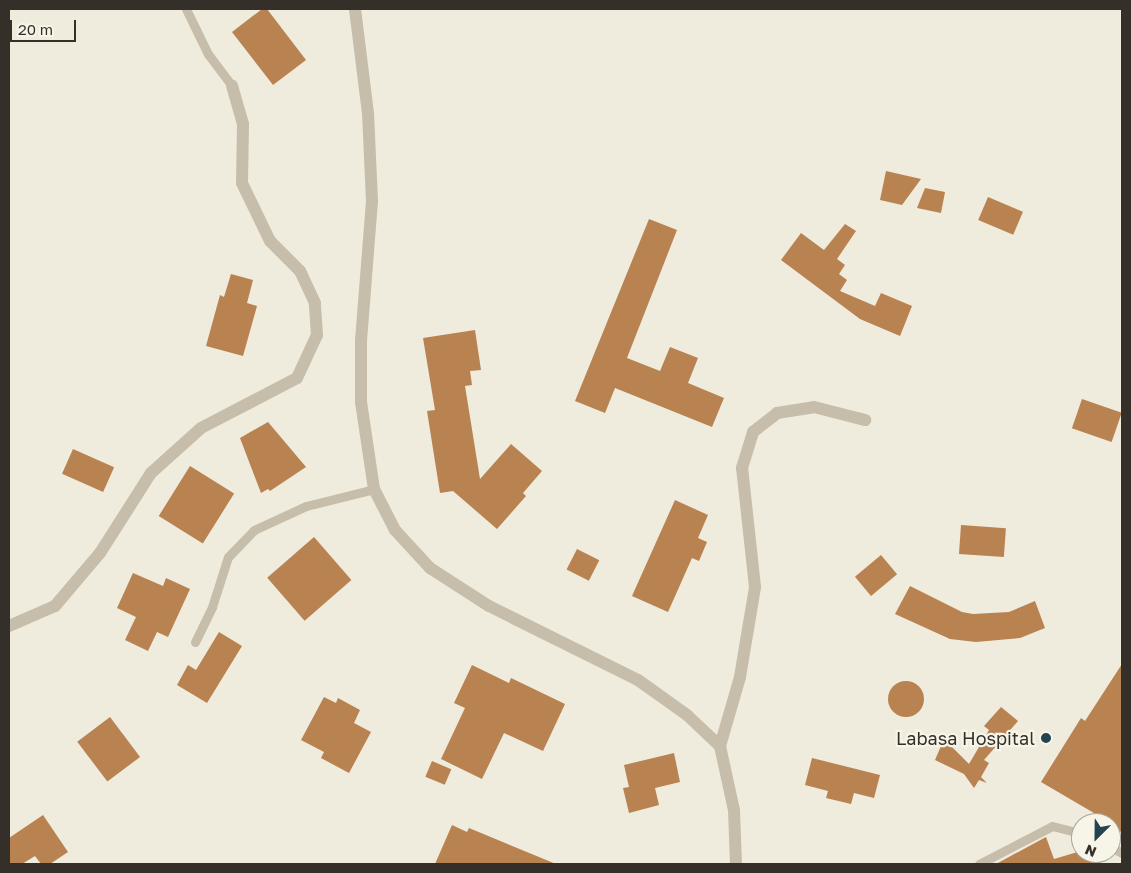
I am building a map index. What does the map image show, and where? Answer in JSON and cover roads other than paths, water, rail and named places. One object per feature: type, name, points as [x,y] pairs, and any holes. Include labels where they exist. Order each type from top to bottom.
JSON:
[{"type":"street","points":[[356,9],[368,113],[372,201],[361,340],[361,402],[374,489],[395,530],[430,568],[489,606],[638,680],[687,715],[720,746]]},
{"type":"street","points":[[9,626],[55,606],[100,553],[151,473],[201,428],[297,378],[317,335],[315,303],[300,271],[270,241],[242,183],[243,124],[232,86]]},
{"type":"street","points":[[736,864],[734,810],[720,746],[740,677],[755,586],[745,518],[742,468],[753,432],[777,413],[814,407],[865,420]]},
{"type":"lane","points":[[186,9],[208,54],[232,86]]},
{"type":"lane","points":[[195,642],[212,607],[228,557],[254,530],[306,506],[374,489]]},
{"type":"lane","points":[[979,864],[1052,826],[1071,831]]},
{"type":"place","name":"Labasa Hospital","points":[[1046,738]]}]
